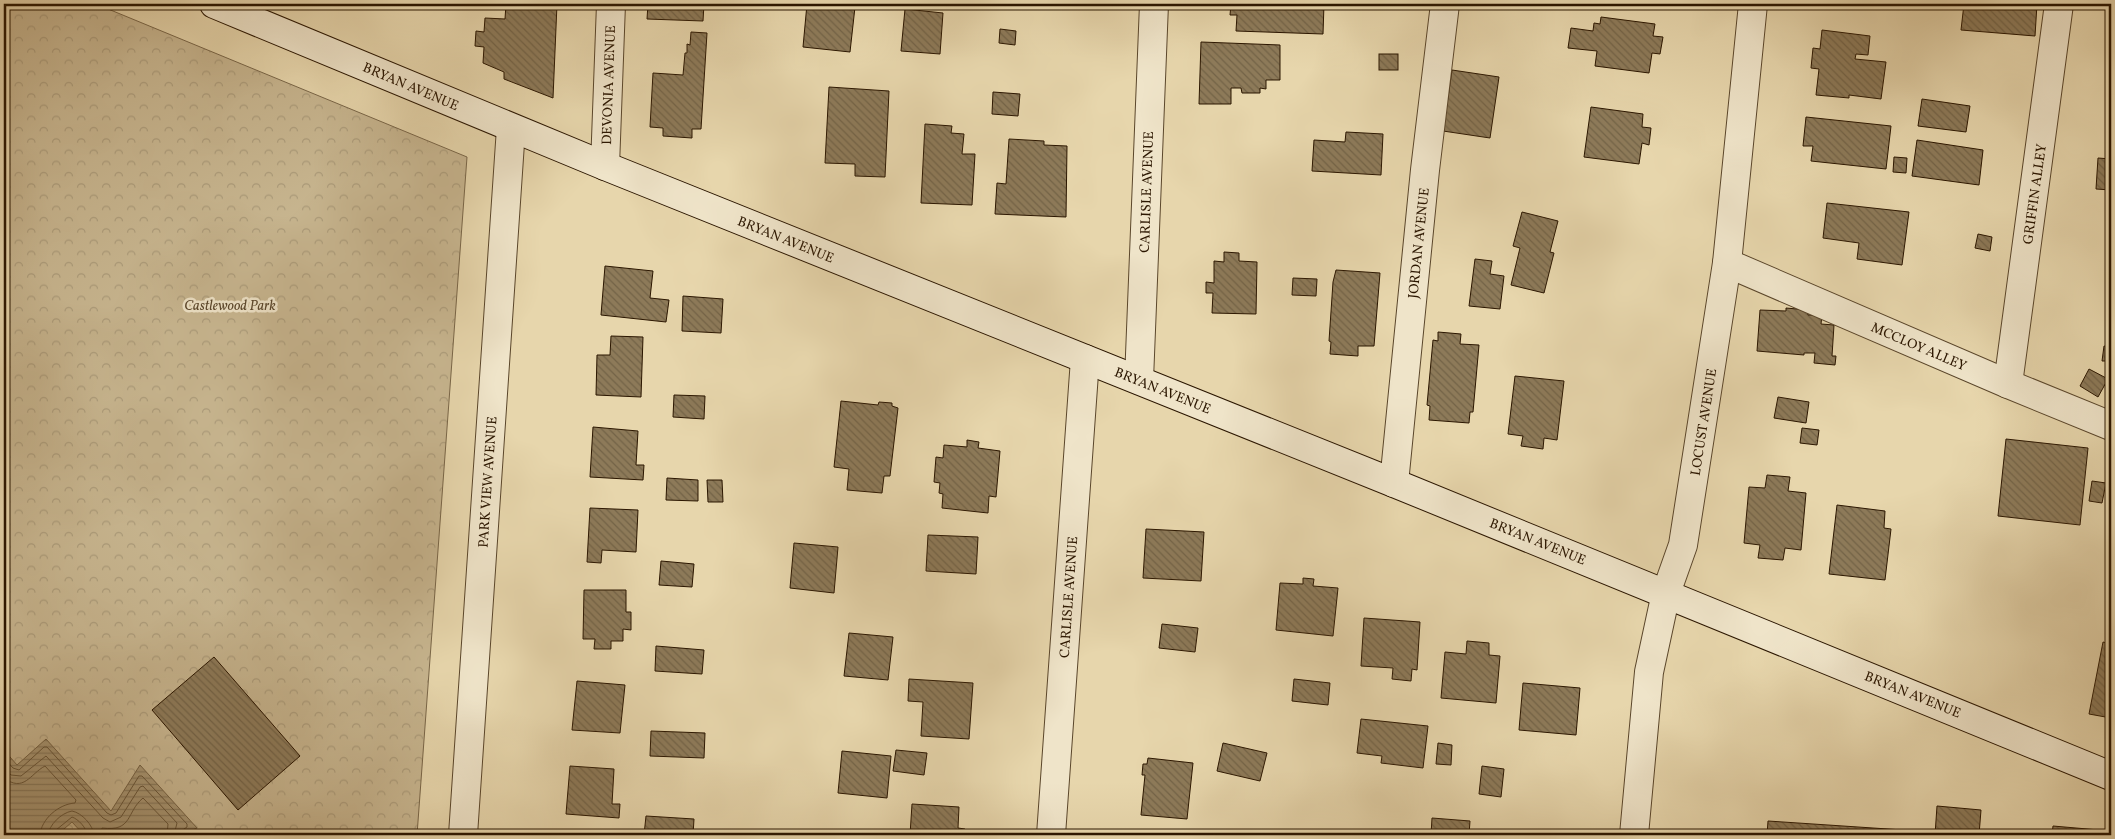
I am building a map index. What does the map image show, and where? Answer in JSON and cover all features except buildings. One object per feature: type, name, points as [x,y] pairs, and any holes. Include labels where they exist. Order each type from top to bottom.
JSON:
[{"type":"street","name":"BRYAN AVENUE","points":[[214,4],[511,128],[1394,482],[2111,776]]},
{"type":"street","name":"DEVONIA AVENUE","points":[[605,166],[611,4]]},
{"type":"street","name":"CARLISLE AVENUE","points":[[1139,380],[1154,4]]},
{"type":"street","name":"JORDAN AVENUE","points":[[1394,482],[1425,170],[1445,4]]},
{"type":"street","name":"LOCUST AVENUE","points":[[1634,835],[1649,672],[1666,593],[1683,544],[1689,515],[1727,263],[1754,4]]},
{"type":"street","name":"GRIFFIN ALLEY","points":[[2008,384],[2059,4]]},
{"type":"street","name":"PARK VIEW AVENUE","points":[[463,835],[511,128]]},
{"type":"street","name":"MCCLOY ALLEY","points":[[1727,263],[2008,384],[2111,426]]},
{"type":"street","name":"CARLISLE AVENUE","points":[[1051,835],[1085,359]]},
{"type":"green space","name":"Castlewood Park","points":[[4,4],[96,4],[467,157],[417,835],[4,835]]},
{"type":"water","points":[[46,739],[111,811],[140,765],[197,828],[180,835],[84,835],[72,822],[57,835],[4,835],[4,750],[17,765]]}]
